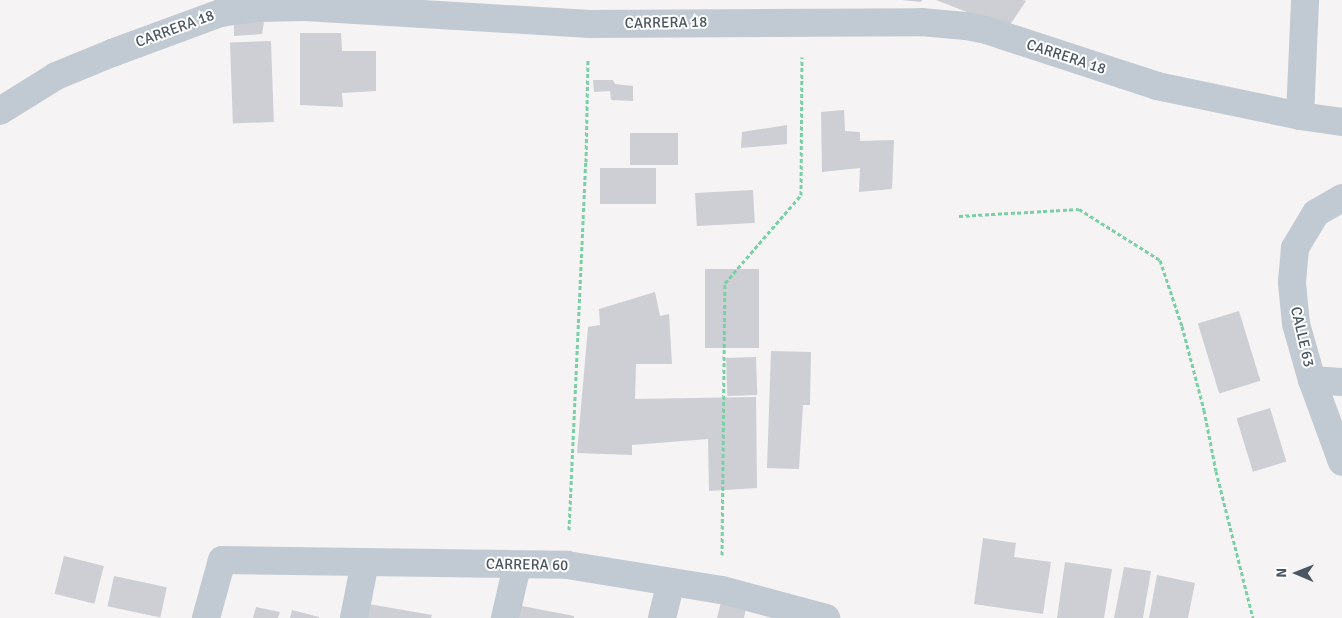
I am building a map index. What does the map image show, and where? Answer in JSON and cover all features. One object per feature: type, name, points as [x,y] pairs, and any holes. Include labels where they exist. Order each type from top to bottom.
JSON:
[{"type":"street","points":[[1300,116],[1305,0]]},
{"type":"street","name":"CARRERA 18","points":[[0,111],[56,76],[112,53],[221,13],[257,8],[305,7],[589,24],[921,22],[966,26],[986,30],[1157,86],[1300,116],[1342,122]]},
{"type":"street","name":"CALLE 63","points":[[1342,198],[1316,213],[1295,248],[1292,283],[1296,324],[1312,380],[1342,462]]},
{"type":"street","points":[[1312,380],[1342,382]]},
{"type":"street","name":"CARRERA 60","points":[[206,618],[222,560],[517,566],[567,565],[722,590],[799,615],[826,618]]},
{"type":"street","points":[[354,618],[365,562]]},
{"type":"street","points":[[504,618],[517,566]]},
{"type":"street","points":[[662,618],[671,582]]},
{"type":"path","points":[[722,590],[725,283],[801,195],[802,22]]},
{"type":"path","points":[[567,565],[586,172],[589,24]]},
{"type":"path","points":[[959,216],[1078,209],[1160,260],[1182,326],[1204,410],[1216,471],[1253,618]]},
{"type":"building","points":[[901,0],[922,0],[921,2]]},
{"type":"building","points":[[936,0],[1023,0],[1026,1],[1008,28]]},
{"type":"building","points":[[234,16],[265,16],[262,34],[234,36]]},
{"type":"building","points":[[300,33],[341,33],[342,51],[376,51],[376,91],[342,93],[343,107],[300,105]]},
{"type":"building","points":[[271,41],[274,122],[233,123],[230,42]]},
{"type":"building","points":[[593,80],[613,80],[615,84],[633,86],[633,101],[611,100],[610,91],[594,92]]},
{"type":"building","points":[[844,110],[845,131],[860,132],[860,141],[894,140],[892,189],[859,192],[860,168],[822,172],[821,112]]},
{"type":"building","points":[[787,125],[787,144],[741,148],[742,132]]},
{"type":"building","points":[[630,133],[678,133],[678,165],[630,165]]},
{"type":"building","points":[[600,168],[656,168],[656,204],[600,204]]},
{"type":"building","points":[[753,190],[755,223],[697,226],[695,193]]},
{"type":"building","points":[[705,269],[759,269],[759,348],[705,348]]},
{"type":"building","points":[[655,292],[660,316],[669,314],[672,364],[636,364],[635,399],[756,397],[757,488],[709,491],[708,439],[632,445],[632,455],[577,453],[588,327],[600,325],[599,309]]},
{"type":"building","points":[[1239,311],[1260,381],[1219,393],[1198,324]]},
{"type":"building","points":[[771,351],[811,352],[810,405],[803,405],[799,469],[767,468]]},
{"type":"building","points":[[756,357],[757,395],[727,396],[726,358]]},
{"type":"building","points":[[1270,408],[1286,462],[1253,472],[1237,418]]},
{"type":"building","points":[[983,538],[1016,543],[1014,557],[1051,562],[1043,614],[974,604]]},
{"type":"building","points":[[64,556],[104,566],[94,604],[55,594]]},
{"type":"building","points":[[1065,562],[1112,569],[1104,618],[1057,618]]},
{"type":"building","points":[[1124,567],[1151,571],[1143,618],[1114,618]]},
{"type":"building","points":[[1157,575],[1195,583],[1188,618],[1149,618]]},
{"type":"building","points":[[114,576],[167,587],[160,618],[108,606]]},
{"type":"building","points":[[721,602],[746,608],[744,618],[717,618]]},
{"type":"building","points":[[363,603],[432,615],[431,618],[360,618]]},
{"type":"building","points":[[517,605],[574,616],[574,618],[514,618]]},
{"type":"building","points":[[256,607],[280,612],[278,618],[253,618]]},
{"type":"building","points":[[292,610],[319,617],[319,618],[290,618]]}]
